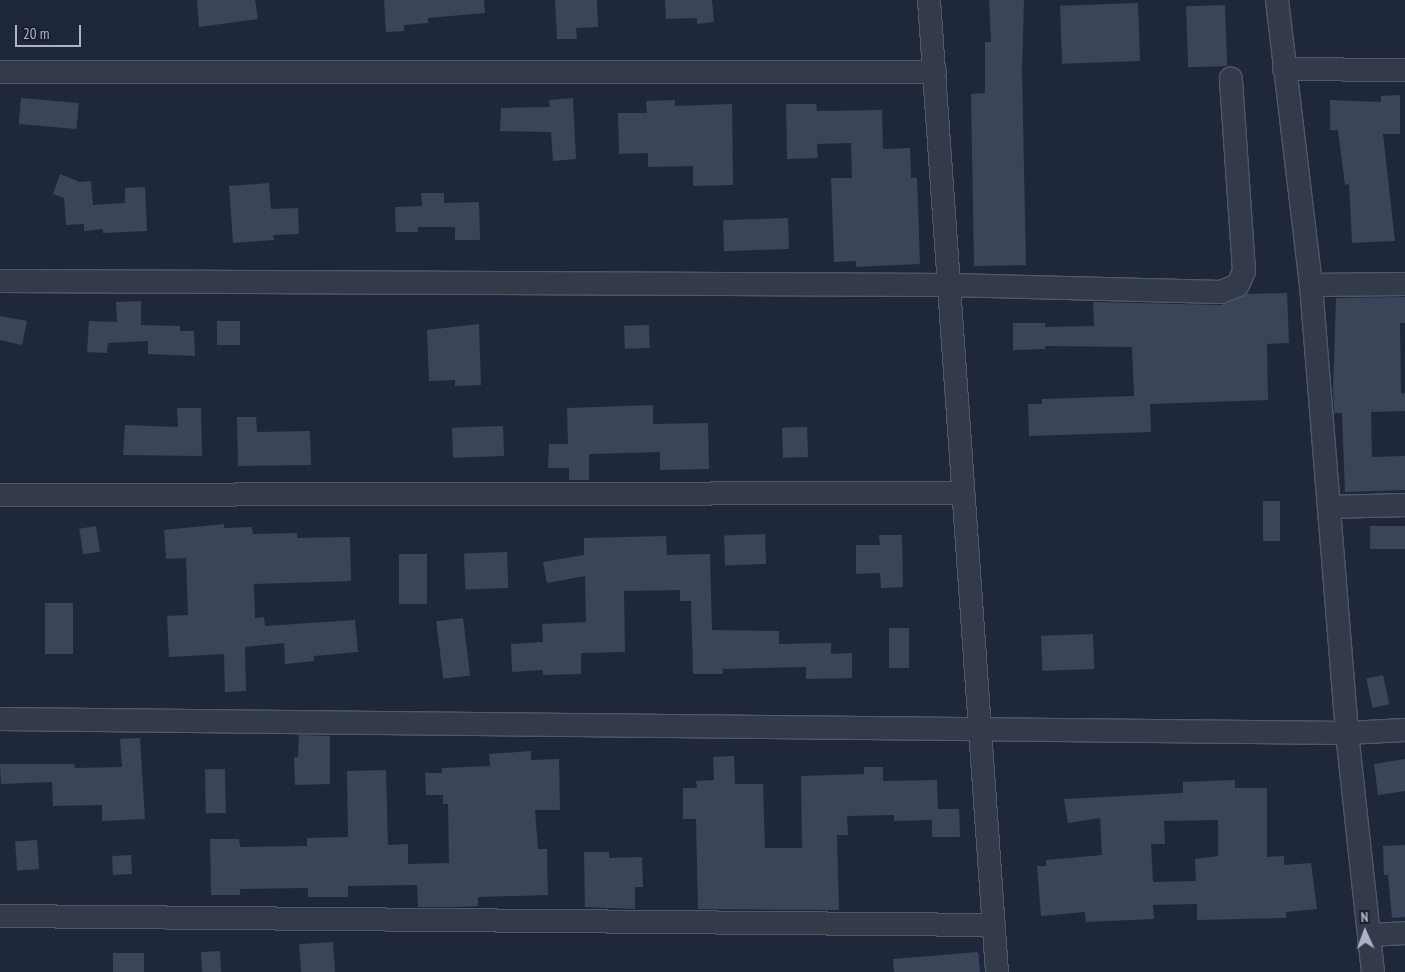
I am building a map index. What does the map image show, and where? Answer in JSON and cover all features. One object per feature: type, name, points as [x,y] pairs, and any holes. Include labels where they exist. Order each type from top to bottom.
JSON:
[{"type":"street","points":[[929,0],[996,972]]},
{"type":"street","points":[[1277,0],[1311,285],[1347,733],[1373,972]]},
{"type":"street","points":[[1284,69],[1405,70]]},
{"type":"street","points":[[0,72],[935,72]]},
{"type":"street","points":[[0,281],[949,285],[1221,292],[1238,285],[1244,271],[1231,78]]},
{"type":"street","points":[[1311,285],[1405,284]]},
{"type":"street","points":[[0,495],[963,493]]},
{"type":"street","points":[[1329,507],[1405,505]]},
{"type":"street","points":[[0,719],[1347,733],[1405,730]]},
{"type":"street","points":[[0,916],[993,925]]},
{"type":"street","points":[[1369,935],[1405,933]]},
{"type":"building","points":[[197,0],[255,0],[258,19],[199,27]]},
{"type":"building","points":[[384,0],[484,0],[485,13],[428,18],[428,23],[404,25],[404,31],[386,32]]},
{"type":"building","points":[[555,0],[597,0],[598,27],[576,28],[577,39],[557,39]]},
{"type":"building","points":[[665,0],[712,0],[714,22],[697,24],[697,18],[666,19]]},
{"type":"building","points":[[989,0],[1024,0],[1022,71],[1026,265],[974,266],[971,94],[985,93],[985,42],[991,42]]},
{"type":"building","points":[[1138,3],[1140,61],[1062,64],[1060,6]]},
{"type":"building","points":[[1225,5],[1227,66],[1188,67],[1186,6]]},
{"type":"building","points":[[1400,95],[1400,134],[1383,134],[1395,241],[1352,243],[1349,184],[1345,185],[1338,130],[1330,130],[1330,100],[1381,102],[1381,96]]},
{"type":"building","points":[[21,98],[79,103],[77,129],[19,124]]},
{"type":"building","points":[[573,98],[576,159],[553,161],[551,132],[500,131],[501,108],[550,107],[549,100]]},
{"type":"building","points":[[675,100],[675,106],[732,104],[733,185],[693,186],[693,166],[648,167],[648,153],[619,154],[618,113],[647,113],[646,101]]},
{"type":"building","points":[[786,104],[816,104],[817,111],[882,110],[883,149],[910,148],[911,178],[917,178],[920,264],[856,267],[856,261],[834,262],[831,178],[852,178],[851,143],[817,144],[818,158],[787,159]]},
{"type":"building","points":[[60,174],[80,182],[91,181],[93,205],[125,203],[125,188],[145,187],[147,231],[103,233],[103,229],[84,231],[84,224],[66,225],[64,198],[53,194]]},
{"type":"building","points":[[269,183],[271,209],[298,208],[299,234],[273,235],[274,240],[233,243],[229,186]]},
{"type":"building","points":[[421,193],[444,193],[444,203],[479,202],[480,240],[455,240],[455,227],[418,227],[418,232],[396,232],[395,207],[422,206]]},
{"type":"building","points":[[788,218],[789,249],[724,251],[723,220]]},
{"type":"building","points":[[1287,293],[1289,343],[1267,344],[1268,400],[1150,404],[1151,432],[1029,436],[1028,404],[1042,404],[1042,399],[1134,396],[1132,347],[1045,346],[1045,349],[1013,350],[1013,323],[1045,323],[1045,327],[1094,326],[1093,302],[1221,305],[1246,294]]},
{"type":"building","points":[[1405,297],[1405,323],[1400,323],[1401,394],[1405,393],[1405,411],[1371,412],[1372,457],[1405,456],[1405,490],[1345,492],[1342,413],[1334,413],[1336,298]]},
{"type":"building","points":[[141,301],[141,325],[180,326],[180,331],[194,331],[195,356],[148,354],[148,341],[108,343],[107,353],[87,352],[89,321],[117,322],[116,302]]},
{"type":"building","points":[[0,316],[27,321],[22,345],[0,340]]},
{"type":"building","points":[[217,321],[240,321],[240,345],[217,345]]},
{"type":"building","points":[[479,324],[481,385],[455,386],[455,380],[429,381],[427,330]]},
{"type":"building","points":[[649,325],[650,348],[625,349],[624,326]]},
{"type":"building","points":[[653,405],[653,424],[708,423],[709,469],[660,470],[660,452],[589,454],[589,480],[569,480],[569,468],[548,468],[549,444],[568,444],[567,408]]},
{"type":"building","points":[[177,408],[201,408],[202,456],[123,455],[125,425],[178,427]]},
{"type":"building","points":[[237,417],[256,417],[257,432],[310,431],[311,465],[238,466]]},
{"type":"building","points":[[503,426],[504,456],[453,458],[452,428]]},
{"type":"building","points":[[807,427],[808,457],[783,458],[782,428]]},
{"type":"building","points":[[1263,501],[1280,501],[1280,541],[1263,541]]},
{"type":"building","points":[[224,524],[224,528],[252,527],[253,534],[297,533],[297,538],[350,537],[351,581],[254,584],[255,618],[264,617],[265,626],[355,620],[358,652],[314,656],[314,661],[285,664],[284,643],[245,647],[246,691],[225,692],[224,654],[169,657],[167,616],[188,615],[186,558],[166,559],[164,530]]},
{"type":"building","points":[[96,526],[100,552],[83,554],[79,529]]},
{"type":"building","points":[[1370,526],[1405,526],[1405,549],[1370,549]]},
{"type":"building","points":[[765,534],[766,564],[725,565],[724,535]]},
{"type":"building","points":[[879,535],[902,535],[903,587],[881,588],[880,573],[856,574],[856,545],[880,545]]},
{"type":"building","points":[[666,536],[667,555],[710,554],[712,630],[779,631],[779,644],[831,643],[831,654],[852,653],[852,678],[806,679],[806,667],[723,669],[723,674],[693,674],[691,601],[680,601],[680,590],[624,591],[625,652],[581,653],[581,674],[543,675],[543,670],[512,672],[511,644],[543,642],[542,624],[586,622],[585,576],[547,583],[543,562],[584,555],[584,538]]},
{"type":"building","points":[[507,552],[508,588],[465,589],[464,554]]},
{"type":"building","points":[[399,554],[427,554],[427,604],[399,604]]},
{"type":"building","points":[[45,603],[73,603],[73,654],[45,654]]},
{"type":"building","points":[[463,618],[470,676],[443,679],[436,621]]},
{"type":"building","points":[[889,628],[909,628],[909,668],[889,668]]},
{"type":"building","points":[[1093,634],[1094,669],[1042,671],[1041,636]]},
{"type":"building","points":[[1383,675],[1389,704],[1373,708],[1366,679]]},
{"type":"building","points":[[299,735],[330,736],[330,784],[295,785],[294,757],[298,757]]},
{"type":"building","points":[[140,738],[145,819],[102,821],[102,805],[53,806],[52,782],[1,784],[0,764],[74,764],[75,768],[122,767],[120,739]]},
{"type":"building","points":[[531,751],[531,760],[559,759],[560,810],[535,810],[538,849],[547,849],[548,895],[478,897],[478,906],[418,907],[417,885],[348,886],[348,897],[308,897],[308,888],[240,889],[240,895],[211,895],[210,839],[239,839],[240,847],[307,846],[307,838],[348,837],[347,771],[386,770],[388,845],[408,844],[408,864],[449,863],[448,804],[443,804],[443,795],[426,795],[425,773],[442,773],[442,768],[490,766],[489,754]]},
{"type":"building","points":[[734,756],[735,784],[763,784],[765,848],[802,848],[801,776],[864,774],[864,767],[883,767],[883,781],[937,780],[938,809],[959,809],[960,837],[932,837],[932,820],[894,821],[894,815],[847,816],[848,835],[837,835],[839,910],[698,909],[696,819],[683,819],[683,788],[697,788],[696,781],[714,780],[713,757]]},
{"type":"building","points":[[1405,759],[1405,791],[1378,795],[1374,764]]},
{"type":"building","points":[[205,769],[225,769],[226,813],[206,813]]},
{"type":"building","points":[[1235,780],[1235,788],[1267,788],[1267,857],[1284,856],[1284,865],[1311,863],[1317,909],[1286,912],[1286,918],[1197,920],[1197,904],[1153,905],[1154,919],[1086,922],[1085,912],[1041,916],[1037,866],[1046,866],[1046,860],[1102,855],[1100,818],[1068,823],[1064,799],[1183,793],[1183,782]],"holes":[[[1218,820],[1218,856],[1195,859],[1196,881],[1153,882],[1151,844],[1165,844],[1164,821]]]},
{"type":"building","points":[[37,840],[39,869],[17,870],[15,842]]},
{"type":"building","points":[[1405,845],[1405,917],[1392,918],[1388,875],[1384,875],[1383,846]]},
{"type":"building","points":[[584,852],[609,852],[609,858],[642,857],[643,887],[635,887],[635,909],[585,907]]},
{"type":"building","points":[[131,855],[132,874],[113,875],[112,856]]},
{"type":"building","points":[[333,942],[335,972],[301,972],[299,944]]},
{"type":"building","points":[[220,951],[221,972],[202,972],[201,952]]},
{"type":"building","points":[[978,952],[980,972],[894,972],[893,959]]},
{"type":"building","points":[[113,953],[144,953],[144,972],[113,972]]}]
